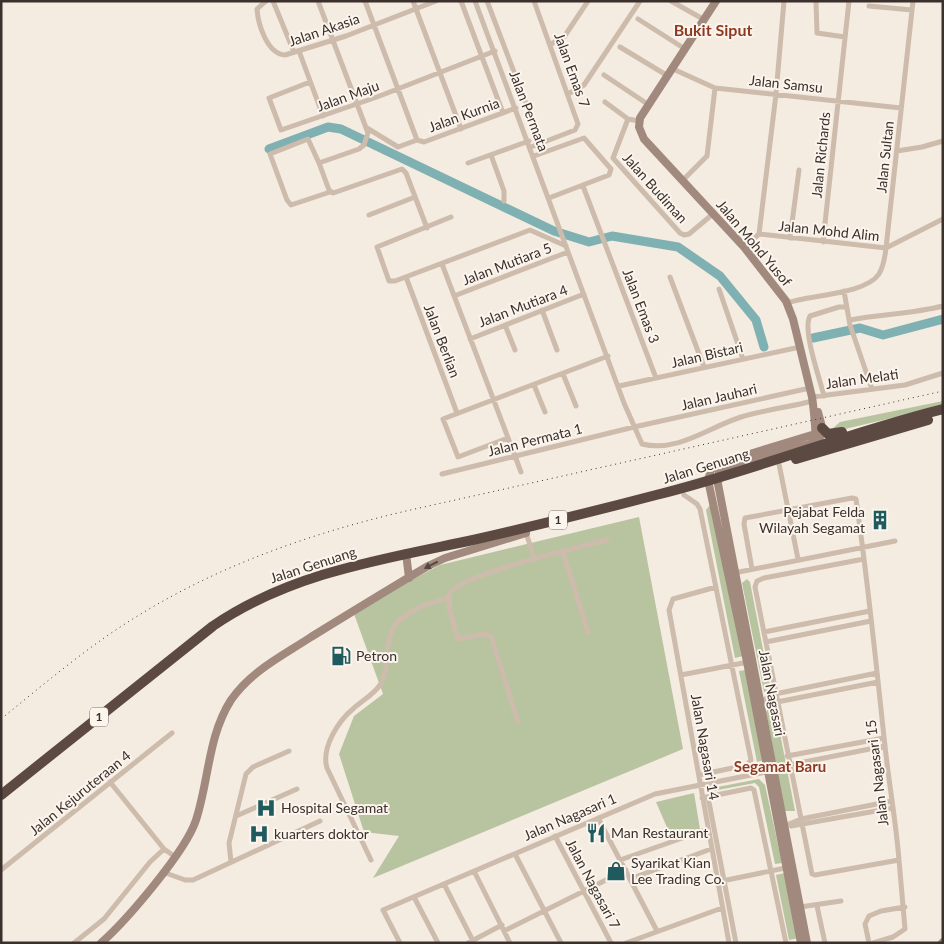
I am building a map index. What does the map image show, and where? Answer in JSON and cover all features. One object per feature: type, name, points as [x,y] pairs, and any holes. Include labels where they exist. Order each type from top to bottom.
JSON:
[{"type":"highway","name":"Jalan Genuang","points":[[1,795],[236,610],[289,586],[330,572],[526,533],[684,495],[713,480],[880,425],[943,409]]},
{"type":"highway","name":"Jalan Genuang","points":[[407,556],[779,464],[943,416]]},
{"type":"highway","points":[[822,428],[831,434],[880,425]]},
{"type":"street","name":"Jalan Akasia","points":[[266,1],[257,8],[266,40],[272,50],[279,55],[297,52],[333,40],[436,1]]},
{"type":"street","points":[[273,1],[324,116]]},
{"type":"street","points":[[318,1],[367,128],[364,145],[358,150],[319,163]]},
{"type":"street","points":[[365,1],[417,140]]},
{"type":"street","points":[[412,1],[461,129]]},
{"type":"street","points":[[461,1],[503,113]]},
{"type":"street","name":"Jalan Permata","points":[[475,1],[529,141],[565,243]]},
{"type":"street","points":[[487,1],[541,143]]},
{"type":"street","name":"Jalan Emas 7","points":[[531,147],[576,129],[578,120],[534,1]]},
{"type":"street","points":[[551,44],[564,37],[588,1]]},
{"type":"street","points":[[568,94],[584,85],[640,1]]},
{"type":"street","points":[[671,1],[703,20]]},
{"type":"street","points":[[605,102],[628,118],[640,121],[716,1]]},
{"type":"street","points":[[759,234],[776,94],[784,1]]},
{"type":"street","points":[[816,1],[817,33],[845,36]]},
{"type":"street","name":"Jalan Richards","points":[[823,242],[850,1]]},
{"type":"street","name":"Jalan Sultan","points":[[787,303],[811,296],[864,286],[875,279],[881,270],[886,248],[913,1]]},
{"type":"street","points":[[869,6],[912,10]]},
{"type":"street","points":[[638,19],[685,48]]},
{"type":"street","name":"Jalan Samsu","points":[[620,47],[670,72],[715,88],[901,108]]},
{"type":"street","name":"Jalan Maju","points":[[310,82],[270,97],[269,100],[283,131],[494,51]]},
{"type":"street","points":[[604,75],[649,105]]},
{"type":"street","points":[[683,180],[707,156],[715,88]]},
{"type":"street","name":"Jalan Kurnia","points":[[367,128],[396,146],[417,140],[424,142],[516,108]]},
{"type":"street","name":"Jalan Budiman","points":[[628,118],[613,158],[680,233],[684,235],[689,234],[714,213]]},
{"type":"street","name":"Jalan Mohd Yusof","points":[[640,121],[640,130],[644,139],[744,247],[787,303],[800,346],[812,399]]},
{"type":"street","points":[[534,156],[584,138],[611,169],[610,175],[549,198]]},
{"type":"street","points":[[330,192],[308,139],[270,154],[287,200],[291,205],[330,192],[349,188],[400,169],[406,172],[427,228]]},
{"type":"street","points":[[468,163],[529,141]]},
{"type":"street","points":[[897,150],[922,148],[943,141]]},
{"type":"street","points":[[491,155],[504,191],[504,201]]},
{"type":"street","points":[[790,238],[799,170]]},
{"type":"street","name":"Jalan Emas 3","points":[[583,186],[656,378]]},
{"type":"street","points":[[369,216],[415,197]]},
{"type":"street","points":[[451,217],[376,248],[388,281],[395,282],[530,230],[565,243],[634,427]]},
{"type":"street","points":[[886,248],[896,245],[943,219]]},
{"type":"street","name":"Jalan Mohd Alim","points":[[744,247],[759,234],[886,248]]},
{"type":"street","name":"Jalan Mutiara 5","points":[[454,296],[568,252]]},
{"type":"street","name":"Jalan Mutiara 4","points":[[442,264],[521,472]]},
{"type":"street","name":"Jalan Berlian","points":[[406,277],[457,413]]},
{"type":"street","points":[[670,277],[704,368]]},
{"type":"street","points":[[719,290],[744,359]]},
{"type":"street","points":[[844,291],[845,307],[872,389]]},
{"type":"street","name":"Jalan Mutiara 4","points":[[470,339],[584,294]]},
{"type":"street","points":[[850,323],[882,314],[918,312],[943,306]]},
{"type":"street","points":[[824,396],[811,344],[808,320],[810,316],[845,307]]},
{"type":"street","points":[[542,310],[557,350]]},
{"type":"street","points":[[505,325],[515,350]]},
{"type":"street","name":"Jalan Bistari","points":[[619,386],[800,346]]},
{"type":"street","points":[[508,438],[458,456],[442,421],[444,418],[608,356]]},
{"type":"street","name":"Jalan Melati","points":[[634,427],[642,444],[653,446],[687,441],[740,418],[824,396],[905,385],[943,373]]},
{"type":"street","points":[[563,374],[576,406]]},
{"type":"street","points":[[534,384],[545,412]]},
{"type":"street","name":"Jalan Jauhari","points":[[634,427],[810,388]]},
{"type":"street","points":[[713,480],[722,469],[810,444],[822,438],[822,428],[812,399]]},
{"type":"street","points":[[713,480],[717,464],[815,434],[816,428],[812,399]]},
{"type":"street","name":"Jalan Permata 1","points":[[442,474],[634,427]]},
{"type":"street","points":[[779,464],[804,571]]},
{"type":"street","name":"Jalan Nagasari","points":[[713,480],[790,867],[807,943]]},
{"type":"street","points":[[684,495],[697,504],[700,509],[751,758],[748,765],[699,775]]},
{"type":"street","name":"Jalan Nagasari 15","points":[[790,510],[854,498],[864,559],[906,926],[903,932],[871,943]]},
{"type":"street","points":[[752,569],[744,520],[790,510]]},
{"type":"street","points":[[101,943],[126,918],[163,872],[193,828],[215,736],[226,710],[238,692],[270,663],[445,558],[526,533],[535,560]]},
{"type":"street","points":[[518,722],[491,636],[484,634],[458,640],[448,598],[453,589],[464,582],[607,540]]},
{"type":"street","points":[[732,573],[895,541]]},
{"type":"street","points":[[563,552],[588,632]]},
{"type":"street","points":[[407,556],[409,578]]},
{"type":"street","points":[[864,559],[764,578],[757,581],[754,588],[787,756],[813,875],[899,860]]},
{"type":"street","name":"Jalan Nagasari 14","points":[[716,587],[673,599],[670,603],[700,784],[705,797],[724,880],[736,943]]},
{"type":"street","points":[[371,860],[327,768],[325,755],[341,721],[354,707],[375,692],[382,683],[387,647],[392,631],[398,621],[423,606],[448,598]]},
{"type":"street","points":[[764,632],[870,611]]},
{"type":"street","points":[[766,642],[871,621]]},
{"type":"street","points":[[681,675],[750,661]]},
{"type":"street","points":[[757,702],[775,694],[877,673]]},
{"type":"street","points":[[757,702],[777,702],[878,682]]},
{"type":"street","name":"Jalan Kejuruteraan 4","points":[[1,870],[172,733]]},
{"type":"street","points":[[787,756],[884,738]]},
{"type":"street","points":[[789,765],[885,746]]},
{"type":"street","points":[[231,862],[228,850],[248,771],[289,751]]},
{"type":"street","name":"Jalan Nagasari 1","points":[[400,943],[383,910],[655,794],[771,771]]},
{"type":"street","points":[[110,782],[164,849],[174,856]]},
{"type":"street","points":[[705,797],[751,788],[754,790],[786,943]]},
{"type":"street","points":[[236,816],[297,789]]},
{"type":"street","name":"Jalan Nagasari 14","points":[[705,797],[708,830],[729,943]]},
{"type":"street","points":[[782,827],[892,801]]},
{"type":"street","points":[[802,822],[893,808]]},
{"type":"street","points":[[598,818],[657,931]]},
{"type":"street","points":[[163,872],[185,880],[193,880],[320,821]]},
{"type":"street","points":[[620,860],[708,830]]},
{"type":"street","name":"Jalan Nagasari 7","points":[[555,836],[611,943]]},
{"type":"street","points":[[74,943],[104,919],[150,862],[164,849]]},
{"type":"street","points":[[630,879],[712,849]]},
{"type":"street","points":[[515,854],[561,943]]},
{"type":"street","points":[[717,882],[790,867]]},
{"type":"street","name":"Jalan Nagasari","points":[[790,867],[801,943]]},
{"type":"street","points":[[444,884],[472,942],[545,911],[626,870]]},
{"type":"street","points":[[474,871],[510,943]]},
{"type":"street","points":[[414,896],[438,943]]},
{"type":"street","points":[[800,907],[817,906],[841,900]]},
{"type":"street","points":[[817,906],[825,943]]},
{"type":"street","points":[[871,943],[866,924],[869,916],[881,911],[905,907]]},
{"type":"street","points":[[626,943],[722,908]]},
{"type":"green space","points":[[943,401],[943,406],[832,432],[833,428],[840,422]]},
{"type":"green space","points":[[710,505],[743,656],[735,658],[706,510]]},
{"type":"green space","points":[[639,517],[683,749],[373,878],[399,836],[364,832],[339,754],[354,716],[383,694],[353,611],[440,565]]},
{"type":"green space","points":[[747,579],[750,582],[771,691],[764,692],[742,583]]},
{"type":"green space","points":[[746,670],[764,760],[757,762],[739,671]]},
{"type":"green space","points":[[770,705],[775,707],[795,811],[785,811],[766,712]]},
{"type":"green space","points":[[759,779],[765,785],[782,863],[775,864],[759,787],[755,783],[707,792],[707,789]]},
{"type":"green space","points":[[694,793],[700,829],[672,839],[656,802]]},
{"type":"green space","points":[[785,873],[799,938],[789,940],[776,875]]},
{"type":"waterway","points":[[269,149],[328,127],[341,129],[554,231],[589,242],[612,236],[678,247],[720,276],[756,320],[764,347]]},
{"type":"waterway","points":[[813,338],[860,328],[883,335],[943,319]]},
{"type":"railway","points":[[1,719],[85,652],[132,619],[206,579],[245,562],[324,533],[406,511],[943,391]]},
{"type":"place","name":"Pejabat Felda Wilayah Segamat","points":[[880,520]]},
{"type":"place","name":"Petron","points":[[341,656]]},
{"type":"place","name":"Hospital Segamat","points":[[266,808]]},
{"type":"place","name":"Man Restaurant","points":[[596,833]]},
{"type":"place","name":"kuarters doktor","points":[[259,834]]},
{"type":"place","name":"Syarikat Kian Lee Trading Co.","points":[[616,871]]},
{"type":"district","name":"Bukit Siput","points":[[713,30]]},
{"type":"district","name":"Segamat Baru","points":[[780,767]]}]
